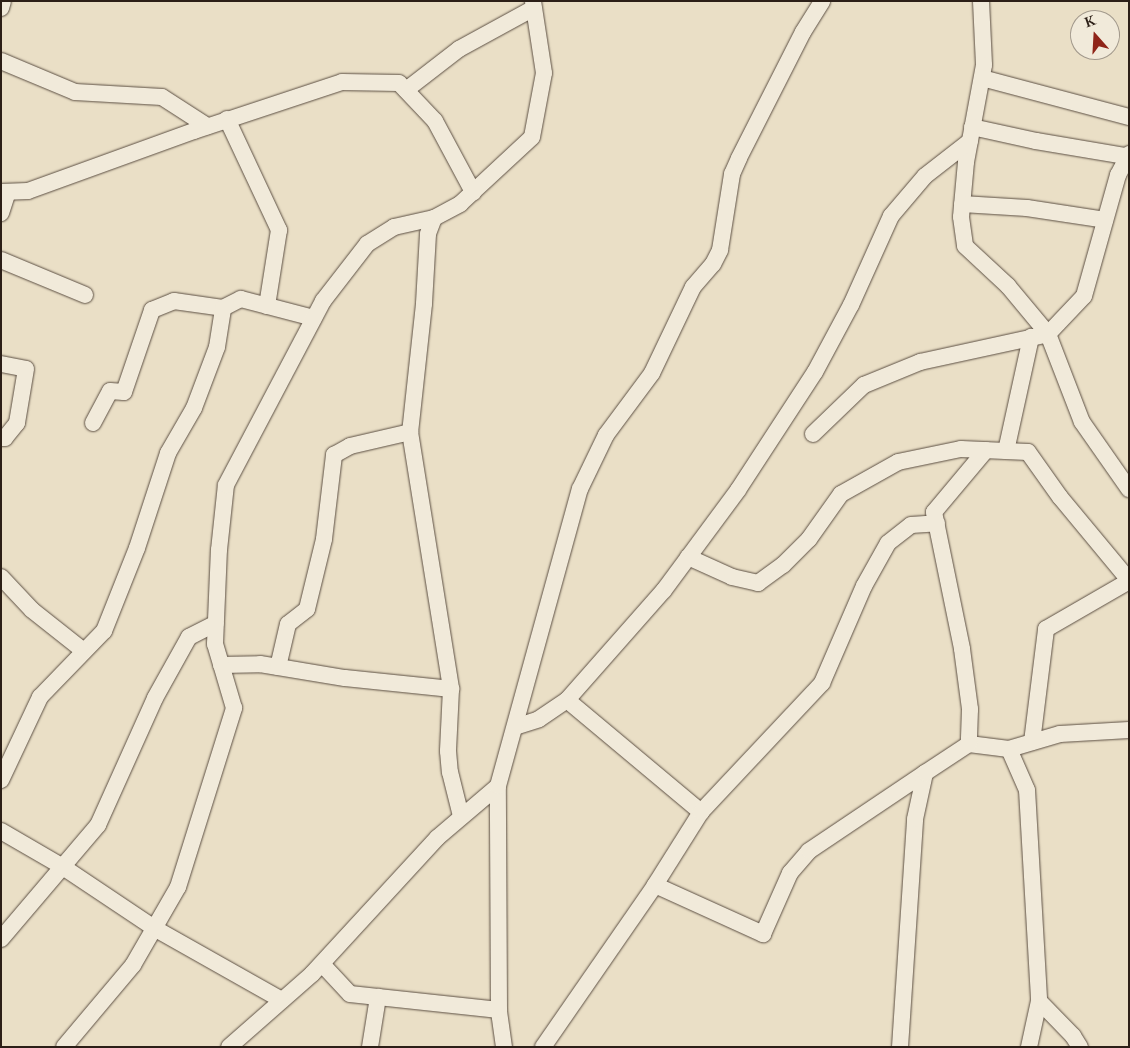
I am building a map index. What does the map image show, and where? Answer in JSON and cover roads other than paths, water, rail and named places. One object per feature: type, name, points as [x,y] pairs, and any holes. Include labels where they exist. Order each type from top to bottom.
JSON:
[{"type":"street","points":[[1,8],[3,1]]},
{"type":"street","points":[[504,1047],[499,1010],[498,786],[580,490],[606,435],[652,373],[693,287],[713,264],[720,250],[732,174],[803,32],[822,1]]},
{"type":"street","points":[[981,1],[984,65],[971,134],[962,204],[961,217],[965,246],[1008,286],[1048,334],[1082,422],[1129,489]]},
{"type":"street","points":[[64,1047],[133,965],[178,887],[234,708],[215,644],[219,550],[226,485],[323,301],[367,244],[394,227],[434,218],[460,204],[532,137],[544,73],[533,5],[459,49],[406,90]]},
{"type":"street","points":[[1,61],[75,92],[162,97],[207,126]]},
{"type":"street","points":[[982,78],[1129,117]]},
{"type":"street","points":[[1,213],[4,192],[28,191],[227,119],[342,82],[399,83],[435,121],[473,192]]},
{"type":"street","points":[[227,119],[278,230],[268,306]]},
{"type":"street","points":[[515,727],[546,716],[567,700],[664,590],[738,490],[814,372],[851,305],[891,216],[925,176],[971,134],[1036,141],[1127,155],[1105,220],[1084,296],[1048,334],[920,362],[864,385],[813,434]]},
{"type":"street","points":[[962,204],[1028,208],[1105,220]]},
{"type":"street","points":[[434,218],[428,234],[424,304],[410,432],[451,689],[448,751],[450,772],[462,816]]},
{"type":"street","points":[[1,260],[84,295]]},
{"type":"street","points":[[93,423],[110,391],[124,392],[152,310],[174,301],[223,308],[240,299],[314,318]]},
{"type":"street","points":[[1,780],[40,697],[104,631],[137,548],[168,453],[194,408],[217,347],[223,308]]},
{"type":"street","points":[[1006,451],[1031,337]]},
{"type":"street","points":[[1,364],[26,369],[17,423],[5,438],[1,438]]},
{"type":"street","points":[[278,667],[288,624],[307,609],[324,539],[334,456],[350,446],[410,432]]},
{"type":"street","points":[[688,557],[732,577],[758,583],[783,565],[809,539],[842,494],[898,462],[960,449],[1028,452],[1060,497],[1129,580],[1046,629],[1032,742]]},
{"type":"street","points":[[970,744],[970,709],[962,649],[934,512],[986,450]]},
{"type":"street","points":[[543,1047],[655,884],[701,812],[822,683],[864,586],[888,543],[911,525],[937,523]]},
{"type":"street","points":[[1,577],[32,610],[84,651]]},
{"type":"street","points":[[1,939],[98,825],[155,698],[189,637],[216,623]]},
{"type":"street","points":[[221,665],[260,664],[345,678],[451,689]]},
{"type":"street","points":[[567,700],[701,812]]},
{"type":"street","points":[[655,884],[763,934],[790,873],[808,851],[970,744],[1009,749],[1060,734],[1129,730]]},
{"type":"street","points":[[1009,749],[1026,790],[1039,1001],[1029,1047]]},
{"type":"street","points":[[900,1047],[915,819],[925,773]]},
{"type":"street","points":[[229,1047],[322,964],[437,838],[498,786]]},
{"type":"street","points":[[1,831],[63,866],[154,928],[282,1000]]},
{"type":"street","points":[[322,964],[350,994],[499,1010]]},
{"type":"street","points":[[370,1047],[378,997]]},
{"type":"street","points":[[1039,1001],[1073,1036],[1080,1047]]}]
